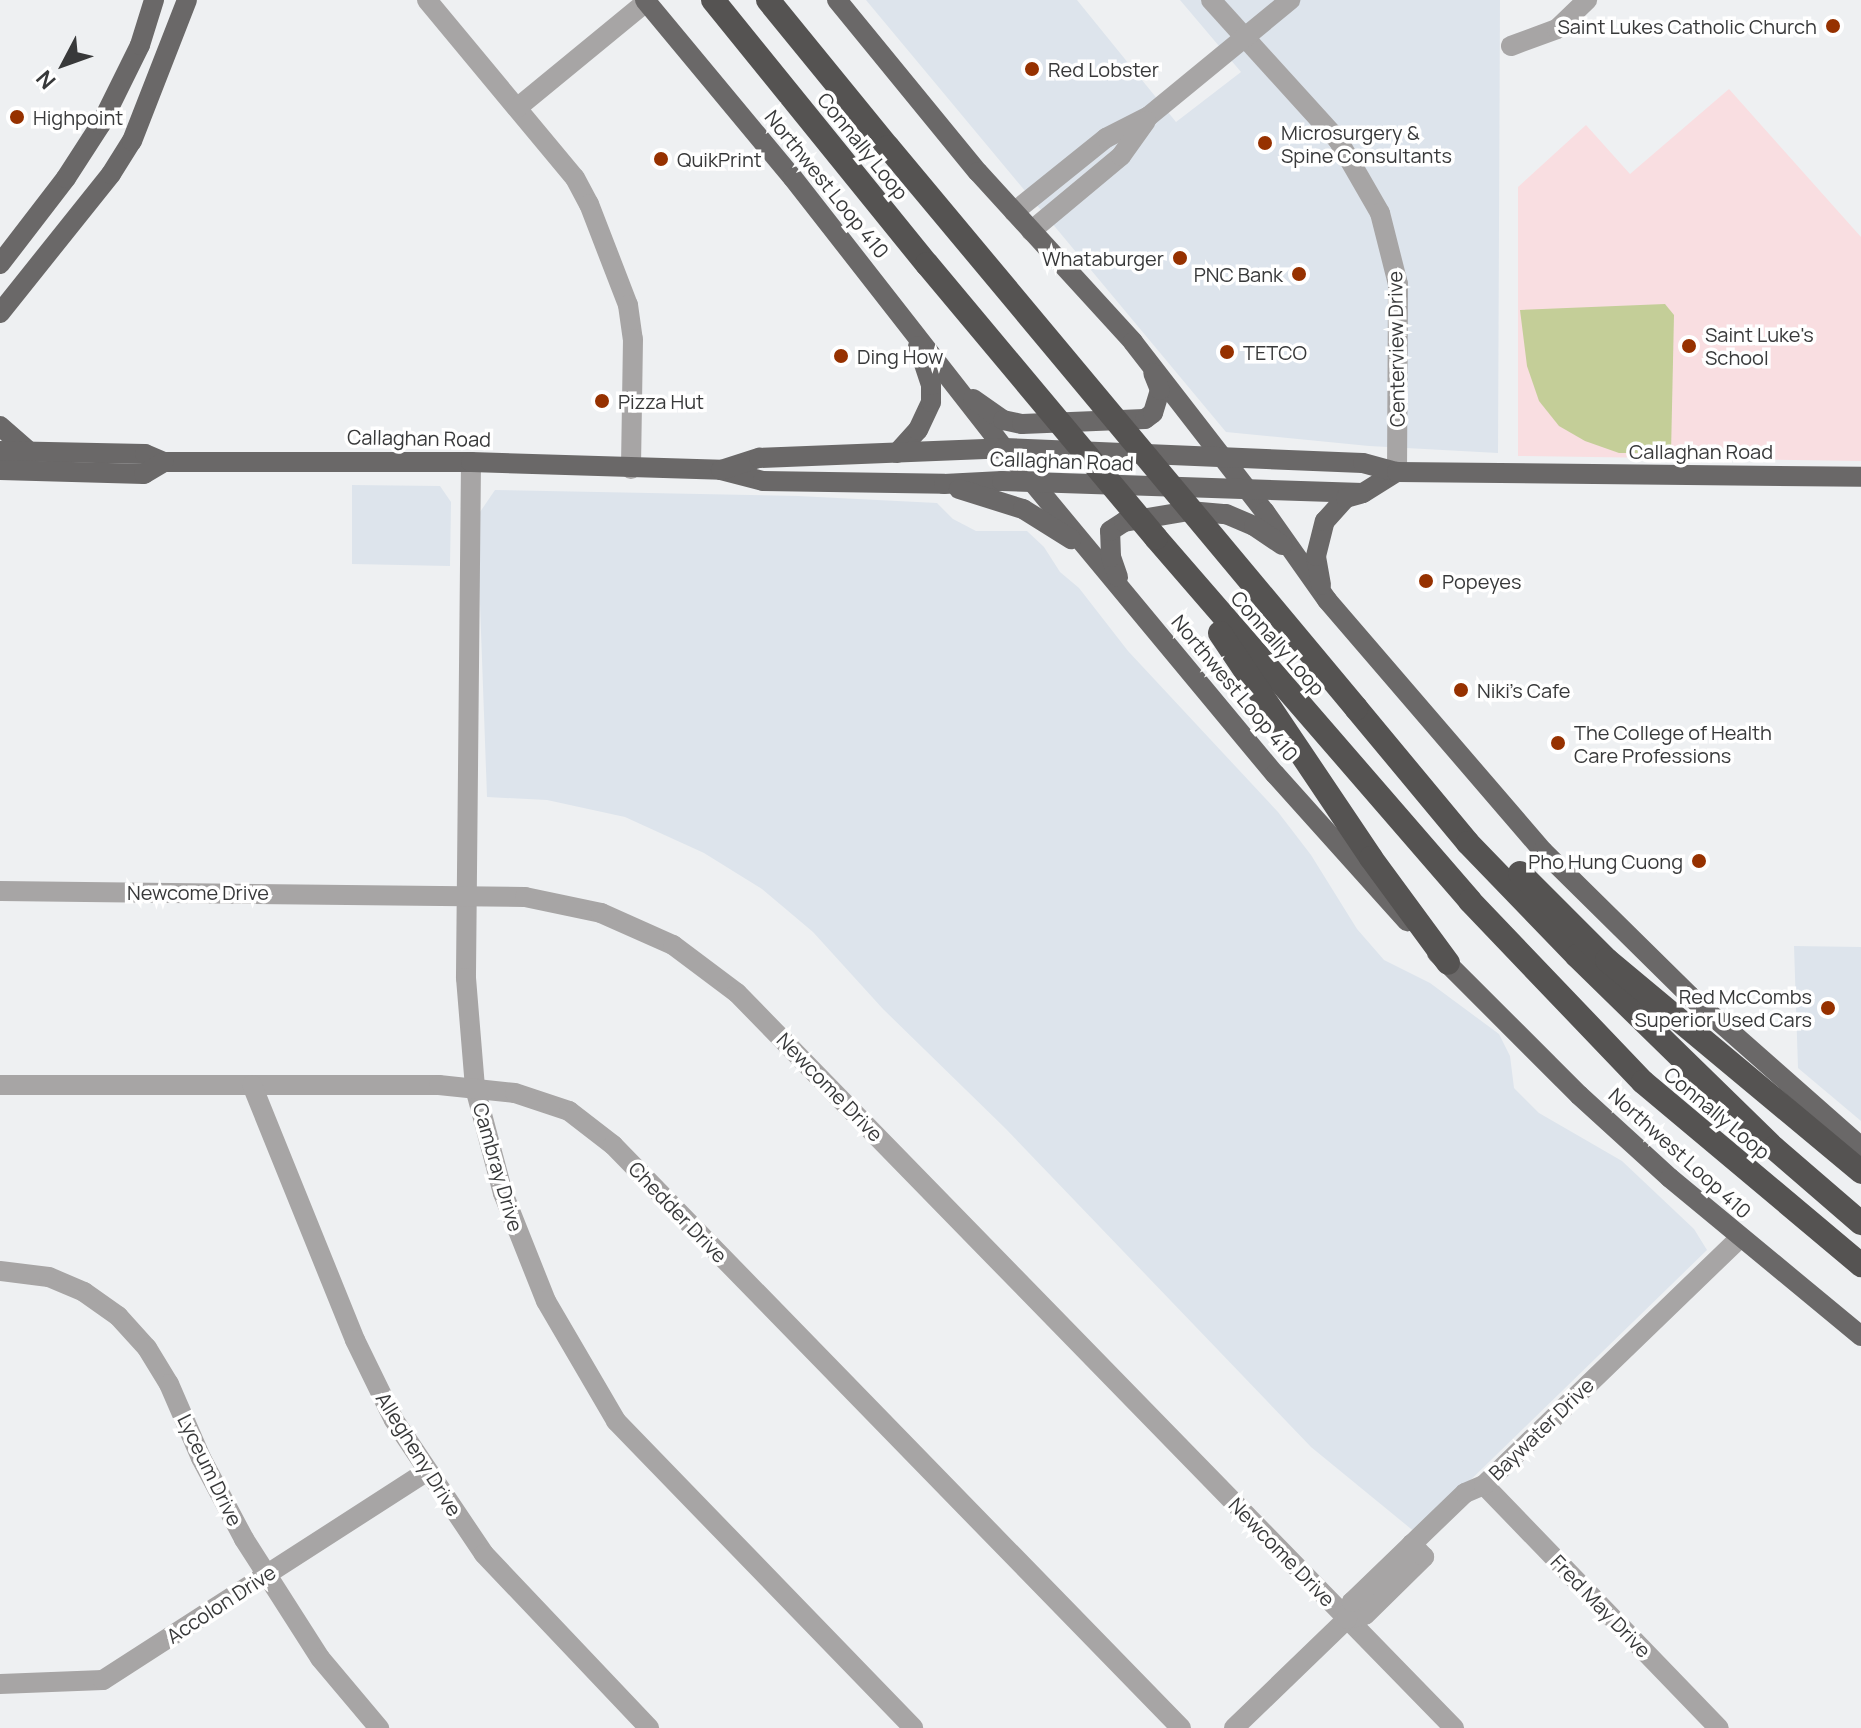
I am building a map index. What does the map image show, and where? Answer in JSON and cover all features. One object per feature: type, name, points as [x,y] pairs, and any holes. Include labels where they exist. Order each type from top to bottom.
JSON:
[{"type":"highway","name":"Connally Loop","points":[[713,0],[927,264],[1156,538],[1470,901],[1643,1082],[1861,1265]]},
{"type":"highway","name":"Connally Loop","points":[[768,0],[1468,843],[1577,956],[1741,1117],[1861,1223]]},
{"type":"highway","points":[[1156,538],[1448,963]]},
{"type":"highway","points":[[1356,708],[1607,960],[1861,1172]]},
{"type":"main road","points":[[0,264],[66,178],[101,124],[135,57],[154,0]]},
{"type":"main road","points":[[837,0],[1014,212],[1133,342],[1225,460],[1327,600],[1427,720],[1573,883],[1690,996],[1861,1147]]},
{"type":"main road","name":"Northwest Loop 410","points":[[646,1],[793,178],[1004,448],[1338,847],[1579,1095],[1740,1238],[1861,1336]]},
{"type":"main road","points":[[0,313],[111,174],[132,141],[182,2]]},
{"type":"main road","points":[[897,453],[918,430],[931,402],[931,385],[913,331]]},
{"type":"main road","points":[[957,387],[1003,420],[1022,424],[1145,419],[1153,413],[1160,390],[1133,342]]},
{"type":"main road","points":[[0,426],[31,453]]},
{"type":"main road","name":"Callaghan Road","points":[[721,470],[759,458],[1004,448],[1225,460],[1363,463],[1397,472],[1861,477]]},
{"type":"main road","name":"Callaghan Road","points":[[0,451],[145,454],[164,462],[471,462],[721,470],[763,481],[1032,482],[1363,493]]},
{"type":"main road","name":"Callaghan Road","points":[[0,470],[144,474],[164,462]]},
{"type":"main road","points":[[1327,600],[1317,572],[1319,537],[1333,509],[1346,498],[1363,493],[1397,472]]},
{"type":"main road","points":[[944,484],[1023,509],[1053,525],[1095,557]]},
{"type":"main road","points":[[1124,592],[1109,544],[1110,531],[1124,522],[1189,511],[1226,514],[1254,526],[1295,554]]},
{"type":"street","points":[[427,0],[575,178],[628,305],[633,339],[631,469]]},
{"type":"street","name":"Centerview Drive","points":[[1211,0],[1338,140],[1380,213],[1398,284],[1397,472]]},
{"type":"street","points":[[1014,212],[1106,138],[1149,116],[1290,0]]},
{"type":"street","points":[[1511,46],[1557,29],[1587,0]]},
{"type":"street","points":[[517,108],[646,1]]},
{"type":"street","points":[[1031,231],[1121,156],[1149,116]]},
{"type":"street","name":"Cambray Drive","points":[[471,462],[466,978],[475,1088],[488,1144],[523,1251],[546,1301],[616,1421],[913,1728]]},
{"type":"street","name":"Newcome Drive","points":[[0,891],[525,897],[601,913],[673,945],[737,993],[1454,1728]]},
{"type":"street","name":"Chedder Drive","points":[[0,1085],[475,1088],[515,1093],[551,1103],[600,1133],[1181,1728]]},
{"type":"street","name":"Allegheny Drive","points":[[252,1085],[355,1340],[394,1420],[426,1472],[510,1586],[649,1728]]},
{"type":"street","name":"Baywater Drive","points":[[1234,1728],[1347,1619],[1365,1615],[1465,1493],[1484,1485],[1740,1238]]},
{"type":"street","name":"Lyceum Drive","points":[[0,1271],[65,1282],[102,1303],[134,1331],[159,1365],[220,1497],[320,1658],[379,1728]]},
{"type":"street","name":"Accolon Drive","points":[[0,1684],[103,1680],[426,1472]]},
{"type":"street","name":"Fred May Drive","points":[[1484,1485],[1719,1728]]},
{"type":"shaded area","points":[[866,0],[1077,0],[1176,122],[1241,72],[1180,0],[1500,0],[1498,453],[1369,446],[1226,432]]},
{"type":"shaded area","name":"Saint Luke's School","points":[[1729,89],[1861,237],[1861,461],[1518,456],[1518,187],[1586,125],[1630,174]]},
{"type":"shaded area","points":[[352,485],[440,486],[451,502],[450,566],[352,564]]},
{"type":"shaded area","points":[[495,490],[798,496],[937,503],[953,519],[976,531],[1027,531],[1044,547],[1060,572],[1079,588],[1128,651],[1278,812],[1311,855],[1357,929],[1384,960],[1430,983],[1499,1034],[1510,1056],[1514,1088],[1539,1113],[1622,1161],[1694,1229],[1707,1250],[1416,1533],[1311,1447],[1006,1129],[883,1009],[813,932],[762,889],[704,853],[625,817],[547,800],[487,797],[478,549],[480,512]]},
{"type":"shaded area","name":"Red McCombs Superior Used Cars","points":[[1794,946],[1861,947],[1861,1121],[1798,1068]]},
{"type":"green space","points":[[1665,304],[1674,315],[1671,453],[1619,453],[1585,441],[1559,426],[1539,401],[1527,366],[1520,310]]},
{"type":"place","name":"Saint Lukes Catholic Church","points":[[1833,26]]},
{"type":"place","name":"Red Lobster","points":[[1032,69]]},
{"type":"place","name":"Highpoint","points":[[17,117]]},
{"type":"place","name":"Microsurgery & Spine Consultants","points":[[1265,143]]},
{"type":"place","name":"QuikPrint","points":[[661,159]]},
{"type":"place","name":"Whataburger","points":[[1180,258]]},
{"type":"place","name":"PNC Bank","points":[[1299,274]]},
{"type":"place","name":"Saint Luke's School","points":[[1689,346]]},
{"type":"place","name":"TETCO","points":[[1227,352]]},
{"type":"place","name":"Ding How","points":[[841,356]]},
{"type":"place","name":"Pizza Hut","points":[[602,401]]},
{"type":"place","name":"Popeyes","points":[[1426,581]]},
{"type":"place","name":"Niki's Cafe","points":[[1461,690]]},
{"type":"place","name":"The College of Health Care Professions","points":[[1558,743]]},
{"type":"place","name":"Pho Hung Cuong","points":[[1699,861]]},
{"type":"place","name":"Red McCombs Superior Used Cars","points":[[1828,1008]]}]
